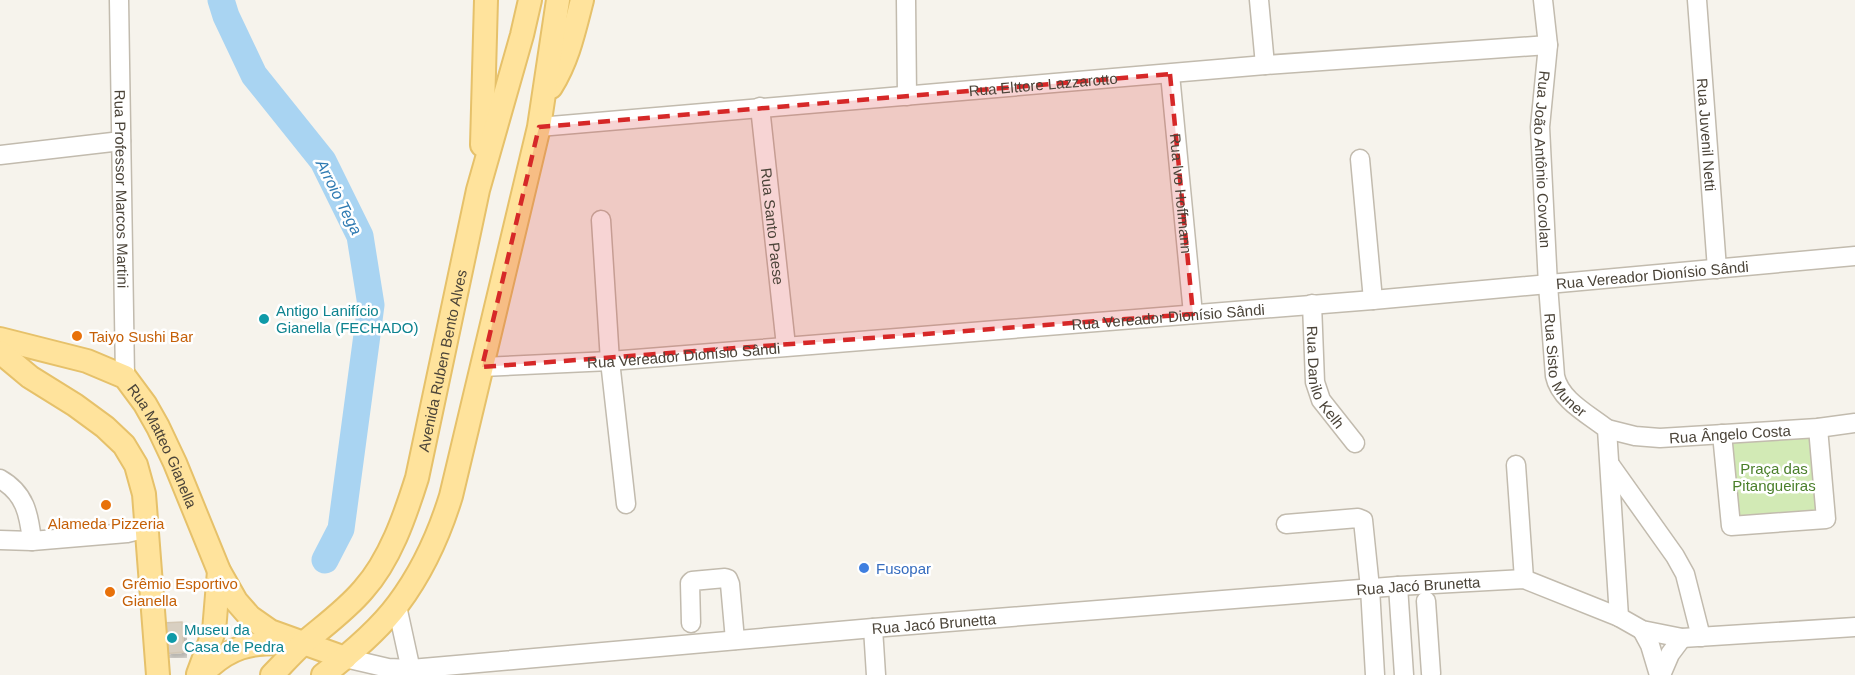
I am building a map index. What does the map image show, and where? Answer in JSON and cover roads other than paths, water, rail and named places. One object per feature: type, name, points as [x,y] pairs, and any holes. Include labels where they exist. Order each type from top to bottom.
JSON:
[{"type":"main road","points":[[478,190],[482,155],[486,0]]},
{"type":"main road","name":"Avenida Ruben Bento Alves","points":[[272,675],[302,644],[342,612],[365,588],[394,540],[405,514],[417,478],[478,190],[530,0]]},
{"type":"main road","points":[[323,675],[345,658],[397,606],[433,545],[443,520],[451,496],[539,127],[558,0]]},
{"type":"main road","points":[[544,99],[562,70],[582,0]]},
{"type":"main road","name":"Rua Matteo Gianella","points":[[0,339],[87,361],[125,377],[145,404],[158,427],[219,571],[236,601],[250,617],[270,631],[302,644]]},
{"type":"main road","points":[[0,352],[30,376],[105,427],[124,445],[136,465],[144,495],[158,675]]},
{"type":"main road","points":[[199,675],[214,631],[219,571]]},
{"type":"main road","points":[[199,675],[215,661],[232,651],[266,642],[302,644],[345,658]]},
{"type":"street","name":"Rua Professor Marcos Martini","points":[[119,0],[125,377]]},
{"type":"street","points":[[906,0],[908,96]]},
{"type":"street","points":[[1259,0],[1265,65]]},
{"type":"street","name":"Rua João Antônio Covolan","points":[[1543,0],[1548,45],[1540,127],[1548,285]]},
{"type":"street","name":"Rua Juvenil Netti","points":[[1697,0],[1717,268]]},
{"type":"street","name":"Rua Elttore Lazzarotto","points":[[539,127],[1265,65],[1548,45]]},
{"type":"street","name":"Rua Ivo Hoffmann","points":[[1170,74],[1193,314]]},
{"type":"street","name":"Rua Santo Paese","points":[[760,107],[786,346]]},
{"type":"street","points":[[0,155],[121,141]]},
{"type":"street","points":[[1360,159],[1373,300]]},
{"type":"street","points":[[601,220],[610,361],[626,504]]},
{"type":"street","name":"Rua Vereador Dionísio Sândi","points":[[482,367],[610,361],[1373,300],[1855,256]]},
{"type":"street","name":"Rua Sisto Muner","points":[[1548,285],[1557,386],[1563,395],[1607,429],[1619,617]]},
{"type":"street","name":"Rua Danilo Kelh","points":[[1312,304],[1315,382],[1321,400],[1355,443]]},
{"type":"street","name":"Rua Ângelo Costa","points":[[1607,429],[1635,436],[1660,438],[1818,428],[1855,423]]},
{"type":"street","points":[[1722,434],[1731,526],[1826,519],[1818,428]]},
{"type":"street","points":[[1516,465],[1524,579],[1619,617],[1642,630],[1682,638],[1855,627]]},
{"type":"street","name":"Rua Sisto Muner","points":[[1611,465],[1675,556],[1685,574],[1701,637]]},
{"type":"street","points":[[0,479],[10,485],[21,498],[29,515],[32,541]]},
{"type":"street","points":[[1286,524],[1358,518],[1363,520],[1375,675]]},
{"type":"street","points":[[0,540],[32,541],[147,528]]},
{"type":"street","points":[[691,623],[690,583],[728,579],[735,640]]},
{"type":"street","name":"Rua Jacó Brunetta","points":[[345,658],[390,671],[411,672],[873,628],[1370,588],[1524,579]]},
{"type":"street","points":[[1398,586],[1404,675]]},
{"type":"street","points":[[1426,601],[1431,673]]},
{"type":"street","points":[[397,606],[411,672]]},
{"type":"street","points":[[873,628],[876,675]]},
{"type":"street","points":[[1642,630],[1650,645],[1660,675]]},
{"type":"street","points":[[1660,675],[1670,654],[1682,638]]},
{"type":"street","points":[[1403,640],[1429,639]]},
{"type":"waterway","name":"Arroio Tega","points":[[221,0],[226,16],[254,75],[323,161],[360,236],[371,305],[341,529],[325,560]]},
{"type":"place","name":"Antigo Lanifício Gianella (FECHADO)","points":[[264,319]]},
{"type":"place","name":"Taiyo Sushi Bar","points":[[77,336]]},
{"type":"place","name":"Alameda Pizzeria","points":[[106,505]]},
{"type":"place","name":"Fusopar","points":[[864,568]]},
{"type":"place","name":"Grêmio Esportivo Gianella","points":[[110,592]]},
{"type":"place","name":"Museu da Casa de Pedra","points":[[172,638]]},
{"type":"park label","name":"Praça das Pitangueiras","points":[[1774,476]]}]
